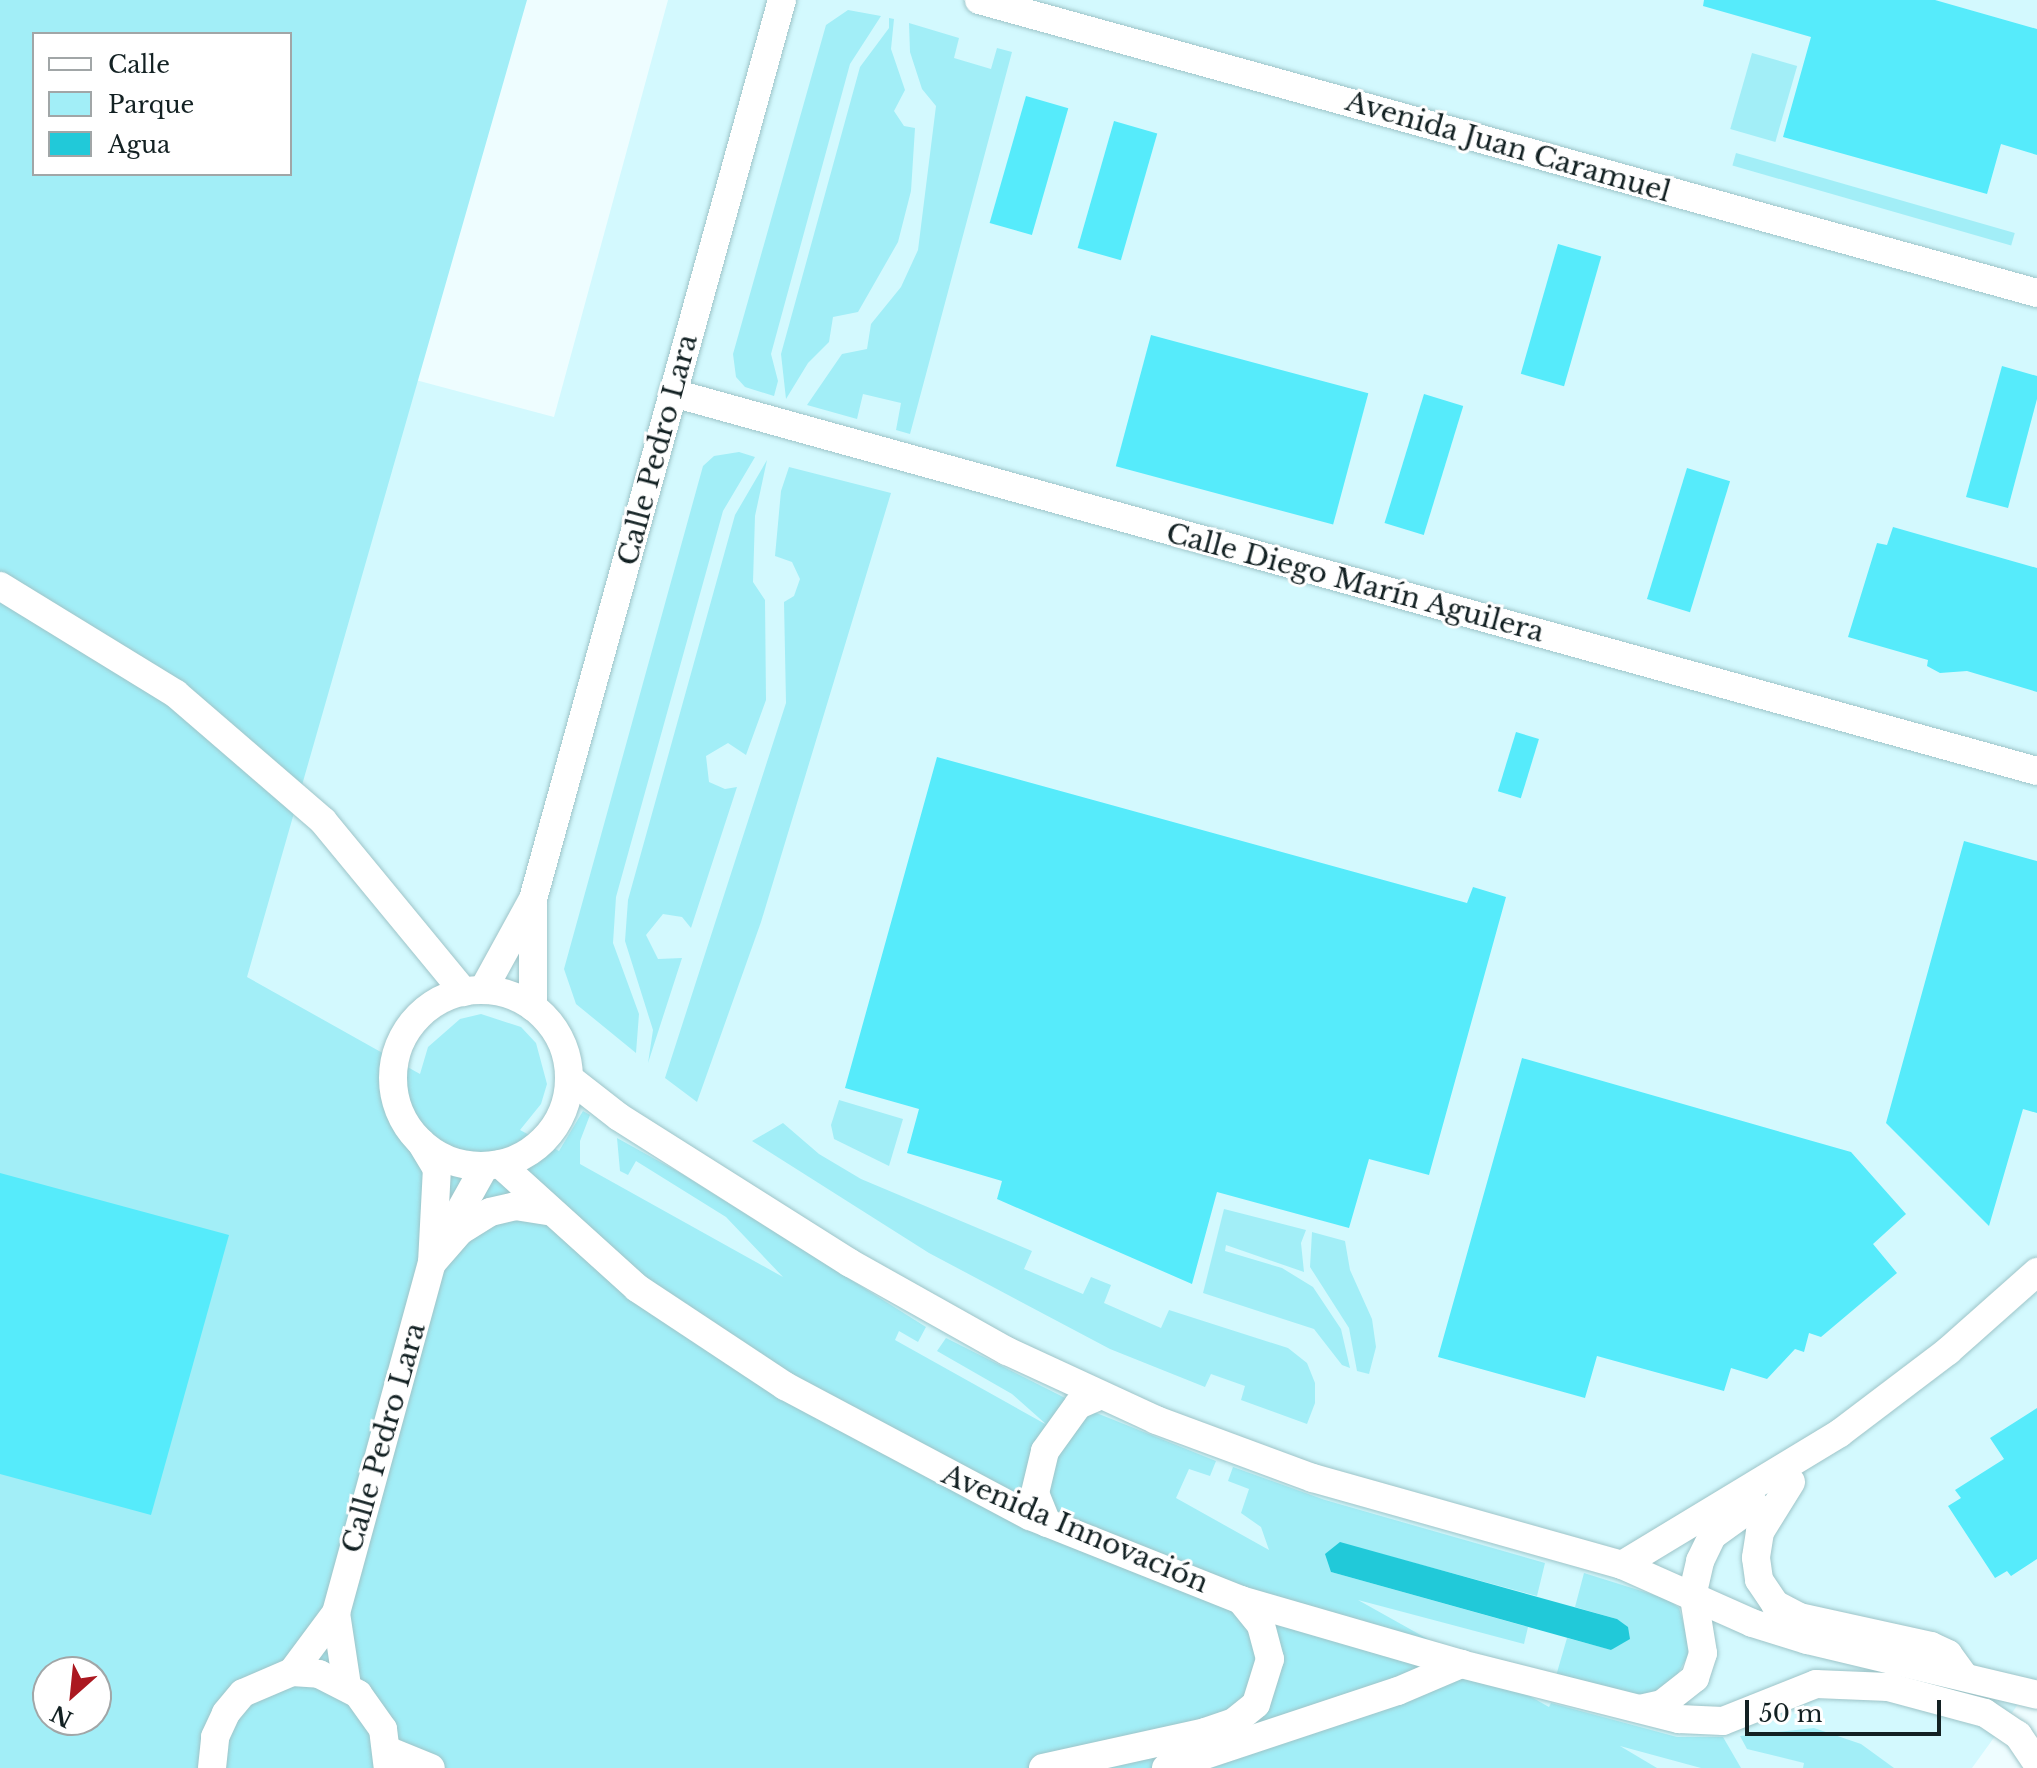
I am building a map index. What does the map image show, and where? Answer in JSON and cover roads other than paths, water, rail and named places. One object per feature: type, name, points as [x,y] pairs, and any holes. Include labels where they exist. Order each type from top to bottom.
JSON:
[{"type":"street","name":"Calle Pedro Lara","points":[[533,1007],[533,899],[782,0]]},
{"type":"street","name":"Avenida Juan Caramuel","points":[[979,0],[2037,293]]},
{"type":"street","name":"Calle Diego Marín Aguilera","points":[[673,393],[2037,771]]},
{"type":"street","points":[[0,586],[176,694],[323,821],[473,991]]},
{"type":"street","name":"Calle Pedro Lara","points":[[473,991],[533,899]]},
{"type":"street","points":[[473,991],[509,995],[533,1007],[552,1027],[565,1052],[569,1078],[566,1098],[549,1133],[518,1158],[492,1165],[451,1160],[421,1142],[400,1114],[394,1062],[418,1016],[473,991]]},
{"type":"street","points":[[569,1078],[619,1117],[850,1263],[1007,1351],[1101,1395],[1313,1478],[1622,1565],[1693,1592],[1752,1623],[1807,1640],[2037,1695]]},
{"type":"street","name":"Calle Pedro Lara","points":[[292,1672],[336,1613],[432,1263],[437,1169],[421,1142]]},
{"type":"street","name":"Calle Pedro Lara","points":[[432,1263],[492,1165]]},
{"type":"street","name":"Avenida Innovación","points":[[492,1165],[552,1212],[637,1288],[773,1379],[877,1438],[1047,1523],[1241,1600],[1461,1664],[1635,1710],[1723,1721],[1816,1684],[1888,1687],[1985,1713],[2018,1735],[2037,1765]]},
{"type":"street","points":[[432,1263],[460,1231],[490,1212],[515,1206],[552,1212]]},
{"type":"street","points":[[1622,1565],[1840,1433],[1948,1351],[2037,1272]]},
{"type":"street","points":[[1047,1523],[1035,1493],[1045,1451],[1078,1405],[1101,1395]]},
{"type":"street","points":[[1635,1710],[1662,1704],[1695,1678],[1704,1641],[1693,1592],[1712,1536],[1791,1482],[1840,1433]]},
{"type":"street","points":[[1791,1482],[1760,1532],[1758,1545],[1759,1580],[1775,1604],[1799,1617],[1931,1646],[1948,1654],[1964,1676]]},
{"type":"street","points":[[1043,1768],[1205,1732],[1234,1722],[1256,1704],[1270,1659],[1261,1625],[1241,1600]]},
{"type":"street","name":"Calle Pedro Lara","points":[[336,1613],[347,1686]]},
{"type":"street","points":[[1166,1768],[1384,1696],[1461,1664]]},
{"type":"street","points":[[212,1768],[215,1737],[226,1713],[243,1693],[292,1672],[319,1674],[347,1686],[373,1710],[388,1760],[431,1768]]},
{"type":"water","points":[[1340,1542],[1617,1619],[1628,1627],[1630,1639],[1611,1650],[1331,1572],[1325,1554]]}]
